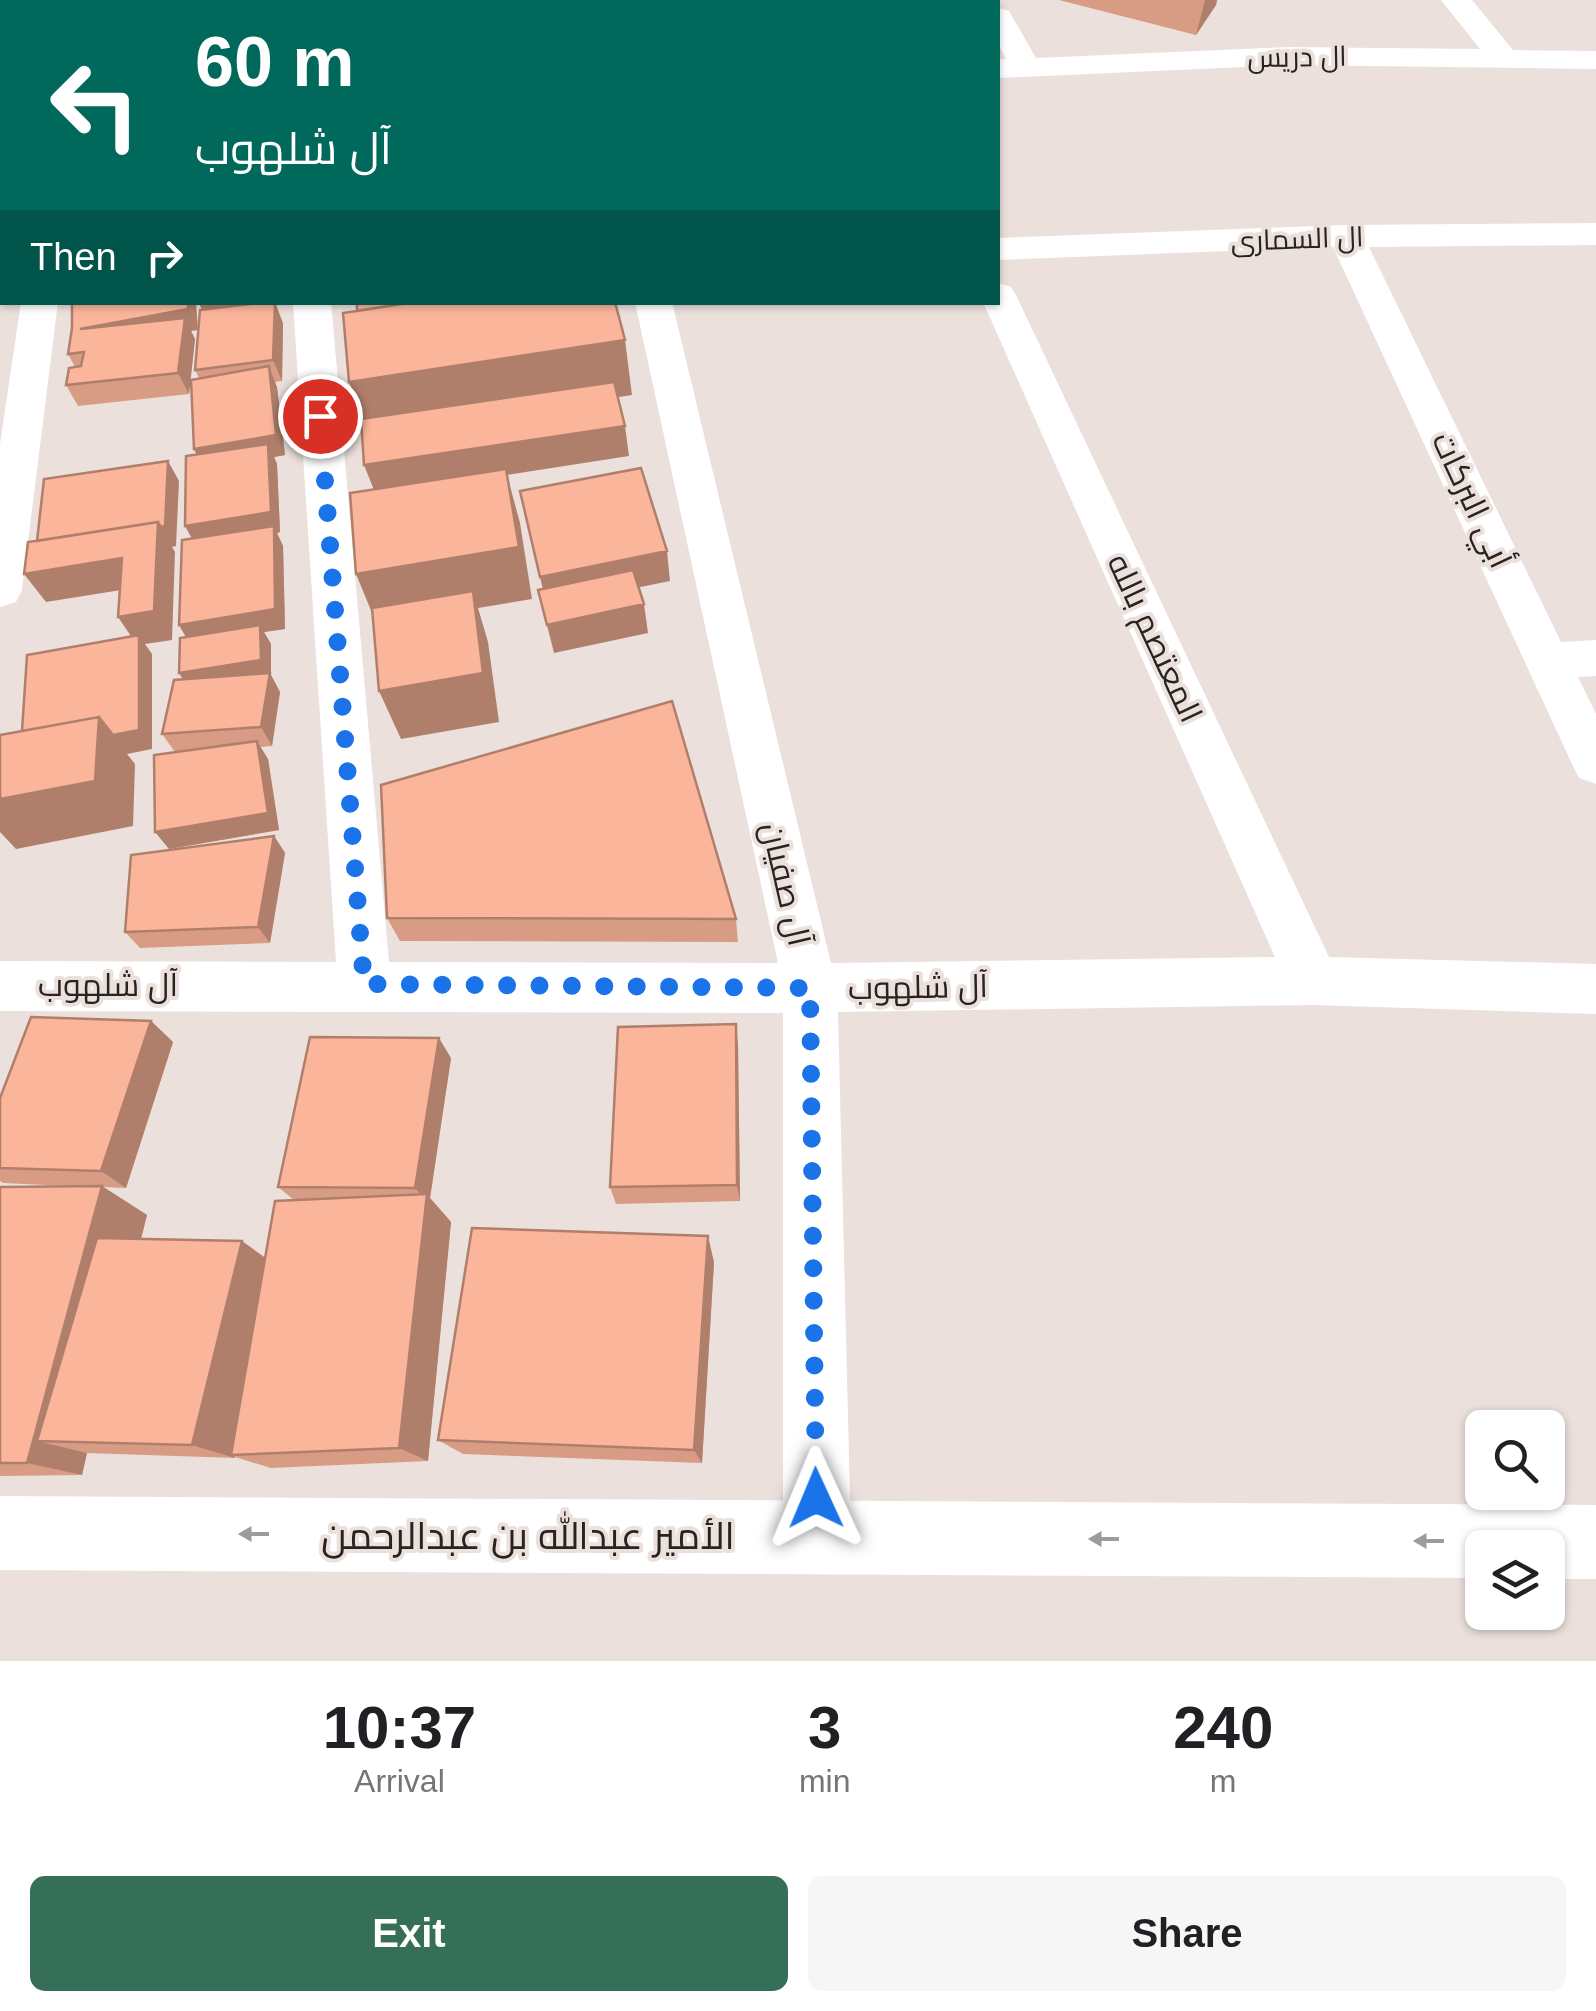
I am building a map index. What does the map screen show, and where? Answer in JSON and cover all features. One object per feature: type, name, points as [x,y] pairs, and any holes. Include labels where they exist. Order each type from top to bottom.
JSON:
[{"type":"main road","name":"الأمير عبدالله بن عبدالرحمن","points":[[0,1532],[1596,1542]]},
{"type":"street","points":[[1456,0],[1504,58]]},
{"type":"street","points":[[1000,25],[1011,67]]},
{"type":"street","name":"ال دريس","points":[[1011,67],[1288,56],[1596,60]]},
{"type":"street","name":"ال السمارى","points":[[1000,249],[1346,236],[1594,236]]},
{"type":"street","name":"أبي البركات","points":[[1346,236],[1596,764]]},
{"type":"street","name":"المعتصم بالله","points":[[1000,299],[1313,980]]},
{"type":"street","points":[[0,590],[40,305]]},
{"type":"street","points":[[312,305],[364,984]]},
{"type":"street","name":"آل صفيان","points":[[654,305],[810,988],[817,1538]]},
{"type":"street","points":[[1548,660],[1596,658]]},
{"type":"street","name":"آل شلهوب","points":[[0,986],[810,988],[1313,980],[1596,988]]},
{"type":"building","points":[[72,305],[188,305],[188,309],[80,329],[185,318],[178,373],[66,385],[69,368],[81,366],[84,352],[68,354]]},
{"type":"building","points":[[275,305],[273,360],[195,370],[200,310]]},
{"type":"building","points":[[357,305],[395,305],[357,311]]},
{"type":"building","points":[[395,305],[616,305],[625,340],[349,382],[343,313]]},
{"type":"building","points":[[269,366],[276,435],[194,449],[191,380]]},
{"type":"building","points":[[614,382],[625,426],[364,465],[361,419]]},
{"type":"building","points":[[268,444],[271,512],[185,526],[186,456]]},
{"type":"building","points":[[168,461],[165,526],[158,522],[37,541],[44,479]]},
{"type":"building","points":[[641,468],[667,551],[540,577],[520,491]]},
{"type":"building","points":[[506,469],[519,547],[356,574],[350,493]]},
{"type":"building","points":[[158,522],[154,611],[118,617],[122,558],[24,574],[28,542]]},
{"type":"building","points":[[274,526],[275,609],[179,625],[182,540]]},
{"type":"building","points":[[633,570],[644,604],[547,625],[538,590]]},
{"type":"building","points":[[473,591],[483,673],[379,691],[372,608]]},
{"type":"building","points":[[260,625],[261,660],[179,673],[180,638]]},
{"type":"building","points":[[139,635],[139,730],[113,735],[99,717],[22,731],[27,655]]},
{"type":"building","points":[[270,673],[261,727],[162,734],[174,680]]},
{"type":"building","points":[[672,701],[736,919],[387,918],[381,785]]},
{"type":"building","points":[[99,717],[95,781],[0,799],[0,735]]},
{"type":"building","points":[[257,741],[268,813],[155,832],[154,755]]},
{"type":"building","points":[[274,836],[258,927],[125,932],[131,855]]},
{"type":"building","points":[[31,1017],[151,1021],[101,1171],[0,1168],[0,1098]]},
{"type":"building","points":[[736,1024],[737,1185],[610,1187],[618,1027]]},
{"type":"building","points":[[310,1037],[439,1038],[415,1188],[278,1187]]},
{"type":"building","points":[[102,1186],[27,1463],[0,1463],[0,1187]]},
{"type":"building","points":[[427,1194],[399,1448],[231,1455],[275,1201]]},
{"type":"building","points":[[472,1228],[708,1236],[694,1450],[438,1440]]},
{"type":"building","points":[[97,1238],[242,1241],[192,1445],[37,1441]]},
{"type":"route","points":[[320,416],[364,984],[810,988],[816,1498]]}]
